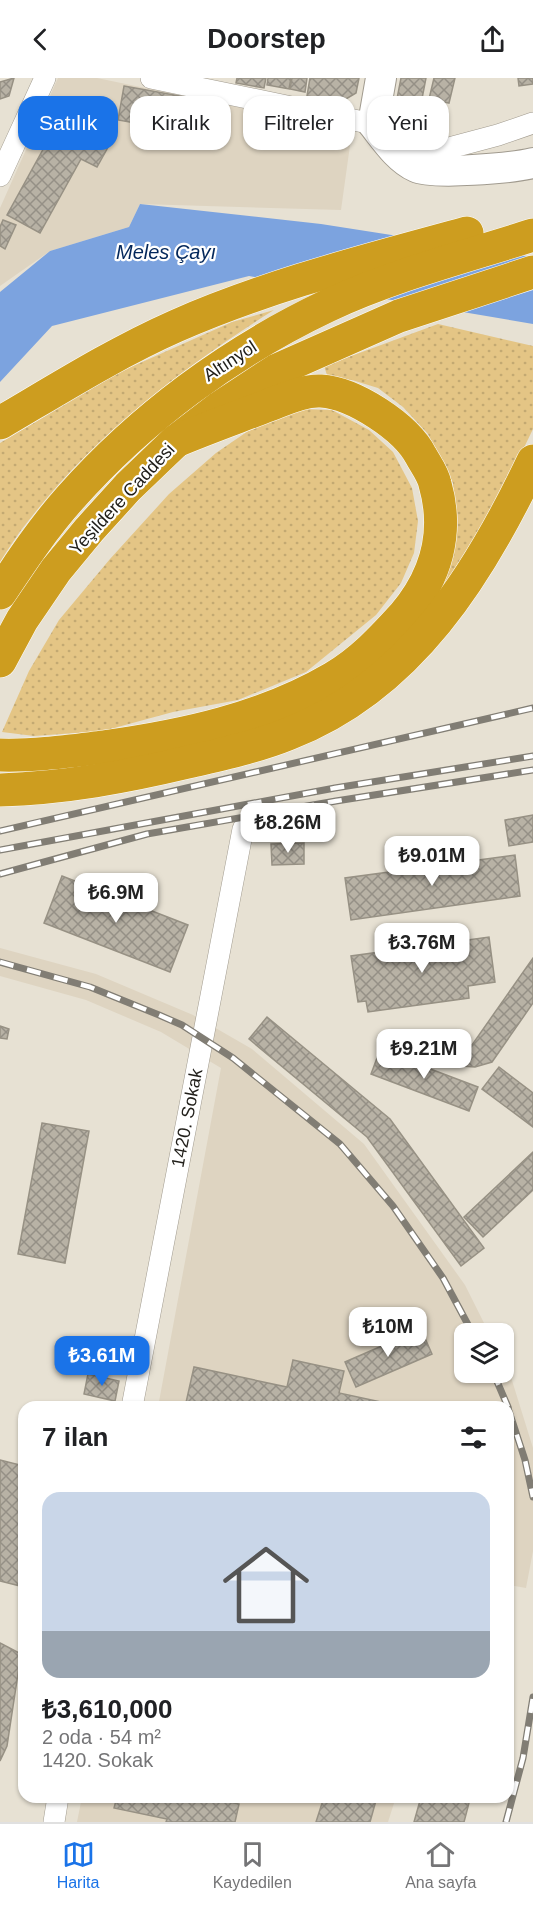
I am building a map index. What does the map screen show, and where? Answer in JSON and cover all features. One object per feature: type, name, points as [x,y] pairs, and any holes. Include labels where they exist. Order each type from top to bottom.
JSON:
[{"type":"highway","points":[[0,423],[135,346],[222,307],[301,280],[403,250],[512,221],[533,218]]},
{"type":"highway","name":"Altınyol","points":[[0,593],[70,498],[134,434],[183,392],[247,349],[327,306],[392,279],[533,235]]},
{"type":"highway","name":"Yeşildere Caddesi","points":[[0,661],[22,620],[89,530],[128,487],[176,441],[219,408],[277,370],[399,316],[533,272]]},
{"type":"highway","points":[[0,755],[74,751],[146,741],[204,729],[258,713],[302,695],[335,677],[366,654],[391,630],[418,598],[432,570],[441,539],[440,510],[435,483],[418,450],[386,417],[351,398],[321,391],[301,394],[280,401],[176,441]]},
{"type":"highway","points":[[0,790],[95,782],[243,749],[289,734],[319,720],[350,701],[383,678],[414,649],[445,613],[492,542],[533,460]]},
{"type":"street","points":[[0,176],[5,156],[45,78]]},
{"type":"street","points":[[151,78],[367,123]]},
{"type":"street","points":[[378,96],[381,78]]},
{"type":"street","points":[[449,148],[533,123]]},
{"type":"street","points":[[395,150],[416,167],[438,172],[533,163]]},
{"type":"street","name":"1420. Sokak","points":[[133,1401],[243,829]]},
{"type":"street","points":[[54,1822],[57,1803]]},
{"type":"shaded area","points":[[58,78],[97,78],[184,96],[130,96],[130,150],[231,150],[231,106],[243,108],[243,150],[349,150],[341,210],[140,204],[129,227],[50,251],[0,286],[0,208],[26,150],[118,150],[118,96],[50,96]]},
{"type":"shaded area","points":[[274,310],[174,379],[112,431],[55,489],[21,530],[0,562],[0,443],[122,371],[232,322]]},
{"type":"shaded area","points":[[438,324],[533,346],[533,429],[488,522],[425,616],[455,529],[453,483],[428,434],[403,407],[378,388],[352,380],[328,378],[324,366]]},
{"type":"shaded area","points":[[301,409],[332,410],[369,430],[393,452],[412,488],[418,521],[414,553],[401,583],[376,615],[306,672],[238,700],[173,712],[103,731],[34,736],[2,732],[29,671],[59,620],[169,494],[216,453],[251,429]]},
{"type":"shaded area","points":[[0,948],[96,974],[193,1015],[252,1049],[364,1144],[465,1285],[484,1323],[454,1323],[454,1383],[513,1383],[533,1448],[533,1551],[526,1588],[514,1586],[514,1401],[159,1401],[221,1068],[161,1032],[86,1000],[0,976]]},
{"type":"shaded area","points":[[81,1803],[394,1803],[388,1822],[77,1822]]},
{"type":"water","name":"Meles Çayı","points":[[140,204],[321,224],[533,257],[533,324],[249,276],[52,326],[0,382],[0,292],[50,251],[129,227]]},
{"type":"building","points":[[14,78],[9,96],[0,99],[0,82]]},
{"type":"building","points":[[237,78],[266,78],[264,88],[236,83]]},
{"type":"building","points":[[268,78],[291,78],[289,89],[267,85]]},
{"type":"building","points":[[292,78],[307,78],[305,92],[290,89]]},
{"type":"building","points":[[310,78],[359,78],[356,93],[351,96],[307,96]]},
{"type":"building","points":[[401,78],[426,78],[423,96],[398,96]]},
{"type":"building","points":[[434,78],[455,78],[449,103],[449,96],[430,96]]},
{"type":"building","points":[[518,78],[533,78],[533,84],[519,86]]},
{"type":"building","points":[[124,86],[180,96],[130,96],[130,122],[118,120]]},
{"type":"building","points":[[43,150],[106,150],[97,167],[81,159],[40,233],[7,215]]},
{"type":"building","points":[[3,220],[16,225],[5,249],[0,246],[0,227]]},
{"type":"building","points":[[533,815],[533,842],[509,846],[505,820]]},
{"type":"building","points":[[304,843],[304,864],[272,865],[271,844]]},
{"type":"building","points":[[515,855],[520,896],[351,920],[345,878]]},
{"type":"building","points":[[62,876],[188,925],[170,972],[44,923]]},
{"type":"building","points":[[489,937],[495,982],[468,986],[469,998],[368,1012],[366,1001],[358,1002],[351,956]]},
{"type":"building","points":[[533,958],[533,1003],[492,1062],[475,1067],[435,1064],[436,1042],[472,1045]]},
{"type":"building","points":[[267,1017],[390,1119],[484,1248],[461,1266],[367,1137],[249,1039]]},
{"type":"building","points":[[0,1026],[9,1029],[7,1039],[0,1038]]},
{"type":"building","points":[[380,1050],[478,1087],[469,1111],[371,1074]]},
{"type":"building","points":[[499,1067],[533,1093],[533,1127],[482,1089]]},
{"type":"building","points":[[42,1123],[89,1131],[65,1263],[18,1254]]},
{"type":"building","points":[[533,1152],[533,1190],[483,1237],[464,1217]]},
{"type":"building","points":[[421,1329],[432,1354],[356,1387],[345,1362]]},
{"type":"building","points":[[293,1360],[344,1371],[339,1393],[376,1401],[186,1401],[194,1367],[287,1387]]},
{"type":"building","points":[[88,1374],[119,1381],[115,1401],[84,1394]]},
{"type":"building","points":[[0,1460],[18,1464],[18,1586],[0,1581]]},
{"type":"building","points":[[0,1643],[18,1652],[18,1674],[7,1746],[0,1761]]},
{"type":"building","points":[[115,1803],[239,1804],[235,1822],[166,1822],[167,1819],[114,1808]]},
{"type":"building","points":[[322,1803],[375,1803],[370,1822],[316,1822]]},
{"type":"building","points":[[419,1803],[469,1803],[464,1822],[414,1822]]},
{"type":"railway","points":[[0,831],[533,708]]},
{"type":"railway","points":[[0,850],[335,788],[533,756]]},
{"type":"railway","points":[[0,874],[147,834],[533,770]]},
{"type":"railway","points":[[0,962],[90,987],[159,1015],[182,1025],[233,1058],[340,1144],[393,1206],[443,1278],[467,1323]]},
{"type":"railway","points":[[498,1383],[505,1401]]},
{"type":"railway","points":[[514,1426],[525,1460],[533,1497]]},
{"type":"railway","points":[[514,1792],[523,1758],[533,1697]]},
{"type":"railway","points":[[506,1822],[511,1803]]}]
